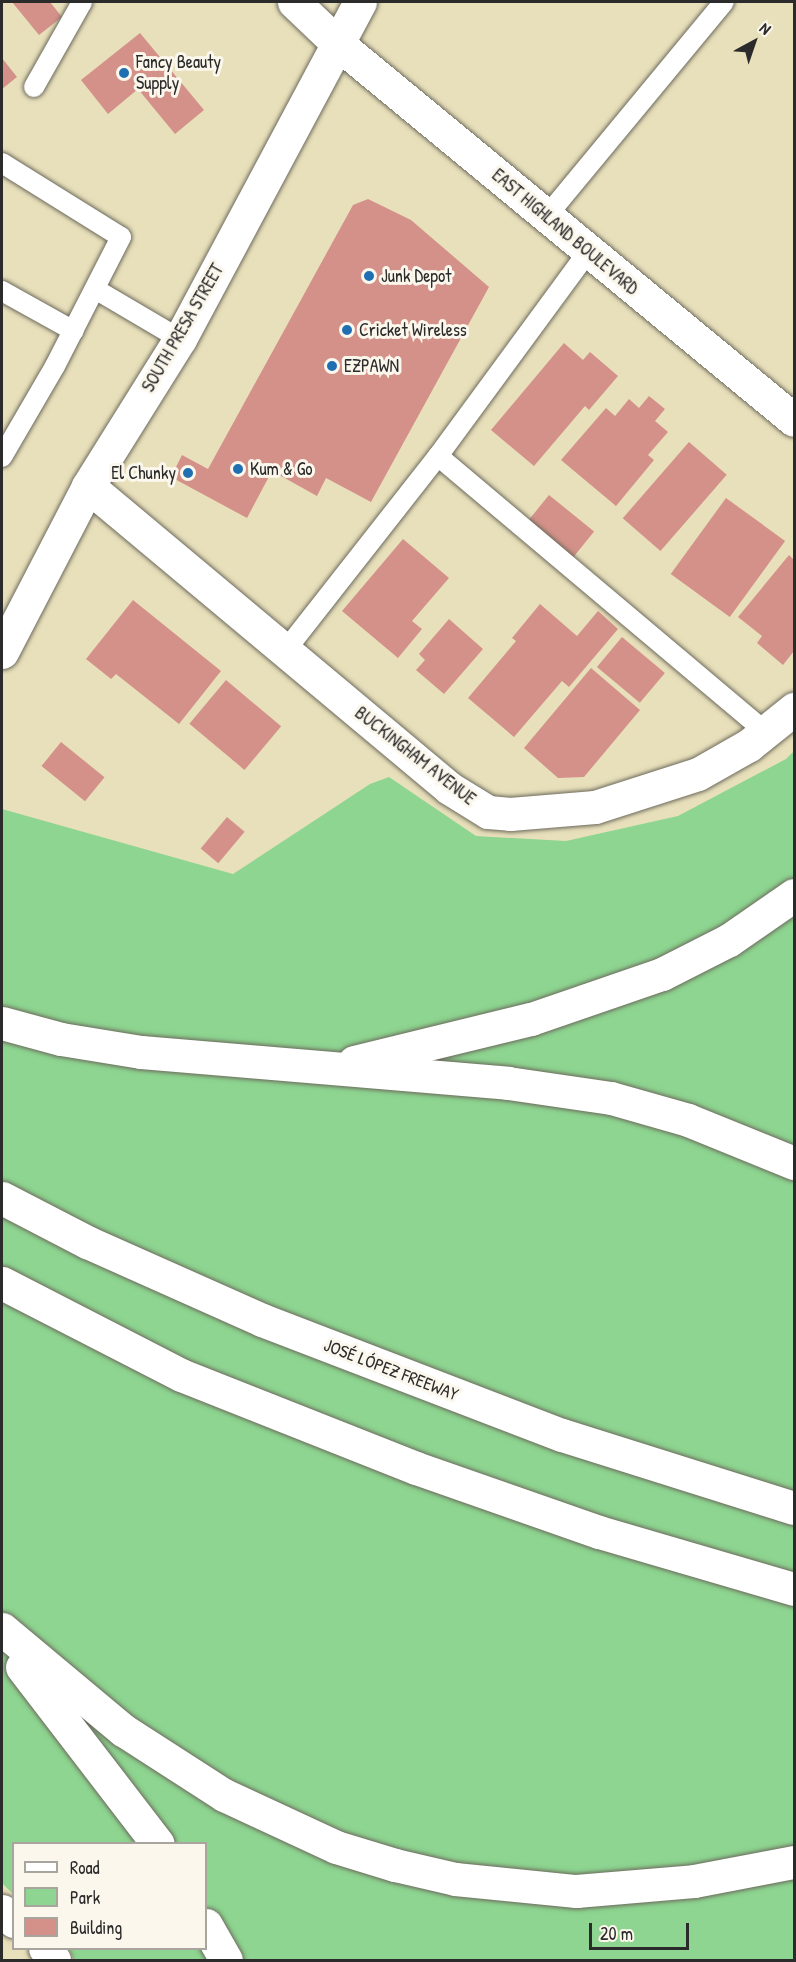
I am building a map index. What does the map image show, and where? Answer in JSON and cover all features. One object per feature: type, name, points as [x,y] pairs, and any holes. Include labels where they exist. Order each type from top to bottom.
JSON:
[{"type":"main road","name":"EAST HIGHLAND BOULEVARD","points":[[294,2],[337,43],[588,252],[795,420]]},
{"type":"main road","name":"SOUTH PRESA STREET","points":[[2,652],[88,486],[180,339],[360,2]]},
{"type":"main road","name":"BUCKINGHAM AVENUE","points":[[88,486],[449,788],[488,812],[510,814],[595,807],[698,774],[766,732],[795,709]]},
{"type":"main road","points":[[326,1069],[531,1019],[662,974],[729,939],[795,896]]},
{"type":"main road","points":[[2,1023],[61,1039],[141,1052],[508,1083],[611,1098],[688,1119],[795,1163]]},
{"type":"main road","name":"JOSÉ LÓPEZ FREEWAY","points":[[2,1198],[87,1242],[262,1320],[562,1436],[795,1508]]},
{"type":"main road","points":[[2,1283],[181,1374],[416,1468],[598,1532],[795,1589]]},
{"type":"main road","points":[[2,1629],[123,1730],[224,1795],[336,1847],[395,1865],[465,1881],[576,1891],[671,1885],[758,1872],[795,1862]]},
{"type":"main road","points":[[2,1643],[88,1748],[157,1842]]},
{"type":"main road","points":[[207,1927],[226,1960]]},
{"type":"lane","points":[[34,87],[82,2]]},
{"type":"lane","points":[[546,217],[724,2]]},
{"type":"lane","points":[[2,163],[122,237],[74,331],[2,457]]},
{"type":"lane","points":[[285,651],[438,456],[588,252]]},
{"type":"lane","points":[[95,289],[180,339]]},
{"type":"lane","points":[[2,291],[74,331]]},
{"type":"lane","points":[[438,456],[766,732]]},
{"type":"green space","points":[[794,751],[794,1960],[74,1960],[69,1950],[207,1950],[207,1842],[12,1842],[12,1893],[2,1883],[2,809],[233,874],[370,784],[389,777],[476,836],[566,841],[678,816],[786,759]]},
{"type":"building","points":[[12,2],[50,2],[62,17],[39,35]]},
{"type":"building","points":[[140,33],[204,110],[175,134],[138,89],[108,114],[81,80]]},
{"type":"building","points":[[2,58],[17,77],[2,89]]},
{"type":"building","points":[[368,199],[411,220],[489,287],[371,502],[326,478],[317,496],[272,471],[247,518],[171,477],[182,455],[208,469],[353,205]]},
{"type":"building","points":[[564,343],[583,360],[590,352],[618,376],[589,410],[585,406],[534,466],[491,430]]},
{"type":"building","points":[[649,396],[665,409],[655,421],[668,432],[648,455],[654,460],[616,506],[561,460],[606,408],[615,416],[629,399],[639,408]]},
{"type":"building","points":[[689,442],[727,475],[660,551],[623,518]]},
{"type":"building","points":[[549,495],[594,532],[573,558],[528,521]]},
{"type":"building","points":[[726,498],[785,541],[730,617],[671,574]]},
{"type":"building","points":[[403,539],[449,578],[412,621],[422,629],[398,658],[342,611]]},
{"type":"building","points":[[789,555],[794,560],[794,651],[783,665],[757,643],[762,636],[738,617]]},
{"type":"building","points":[[133,600],[221,671],[179,724],[116,674],[111,679],[86,659]]},
{"type":"building","points":[[540,604],[577,636],[598,611],[618,629],[569,687],[562,681],[514,737],[468,698],[516,641],[512,638]]},
{"type":"building","points":[[449,619],[483,649],[444,694],[416,670],[425,660],[419,654]]},
{"type":"building","points":[[622,637],[665,673],[640,703],[597,667]]},
{"type":"building","points":[[591,668],[640,710],[584,777],[558,778],[524,748]]},
{"type":"building","points":[[226,680],[281,726],[245,770],[189,724]]},
{"type":"building","points":[[61,742],[105,777],[85,801],[41,766]]},
{"type":"building","points":[[227,817],[245,832],[218,863],[201,848]]},
{"type":"place","name":"Fancy Beauty Supply","points":[[124,73]]},
{"type":"place","name":"Junk Depot","points":[[369,276]]},
{"type":"place","name":"Cricket Wireless","points":[[347,330]]},
{"type":"place","name":"EZPAWN","points":[[332,366]]},
{"type":"place","name":"Kum & Go","points":[[238,469]]},
{"type":"place","name":"El Chunky","points":[[188,473]]}]
